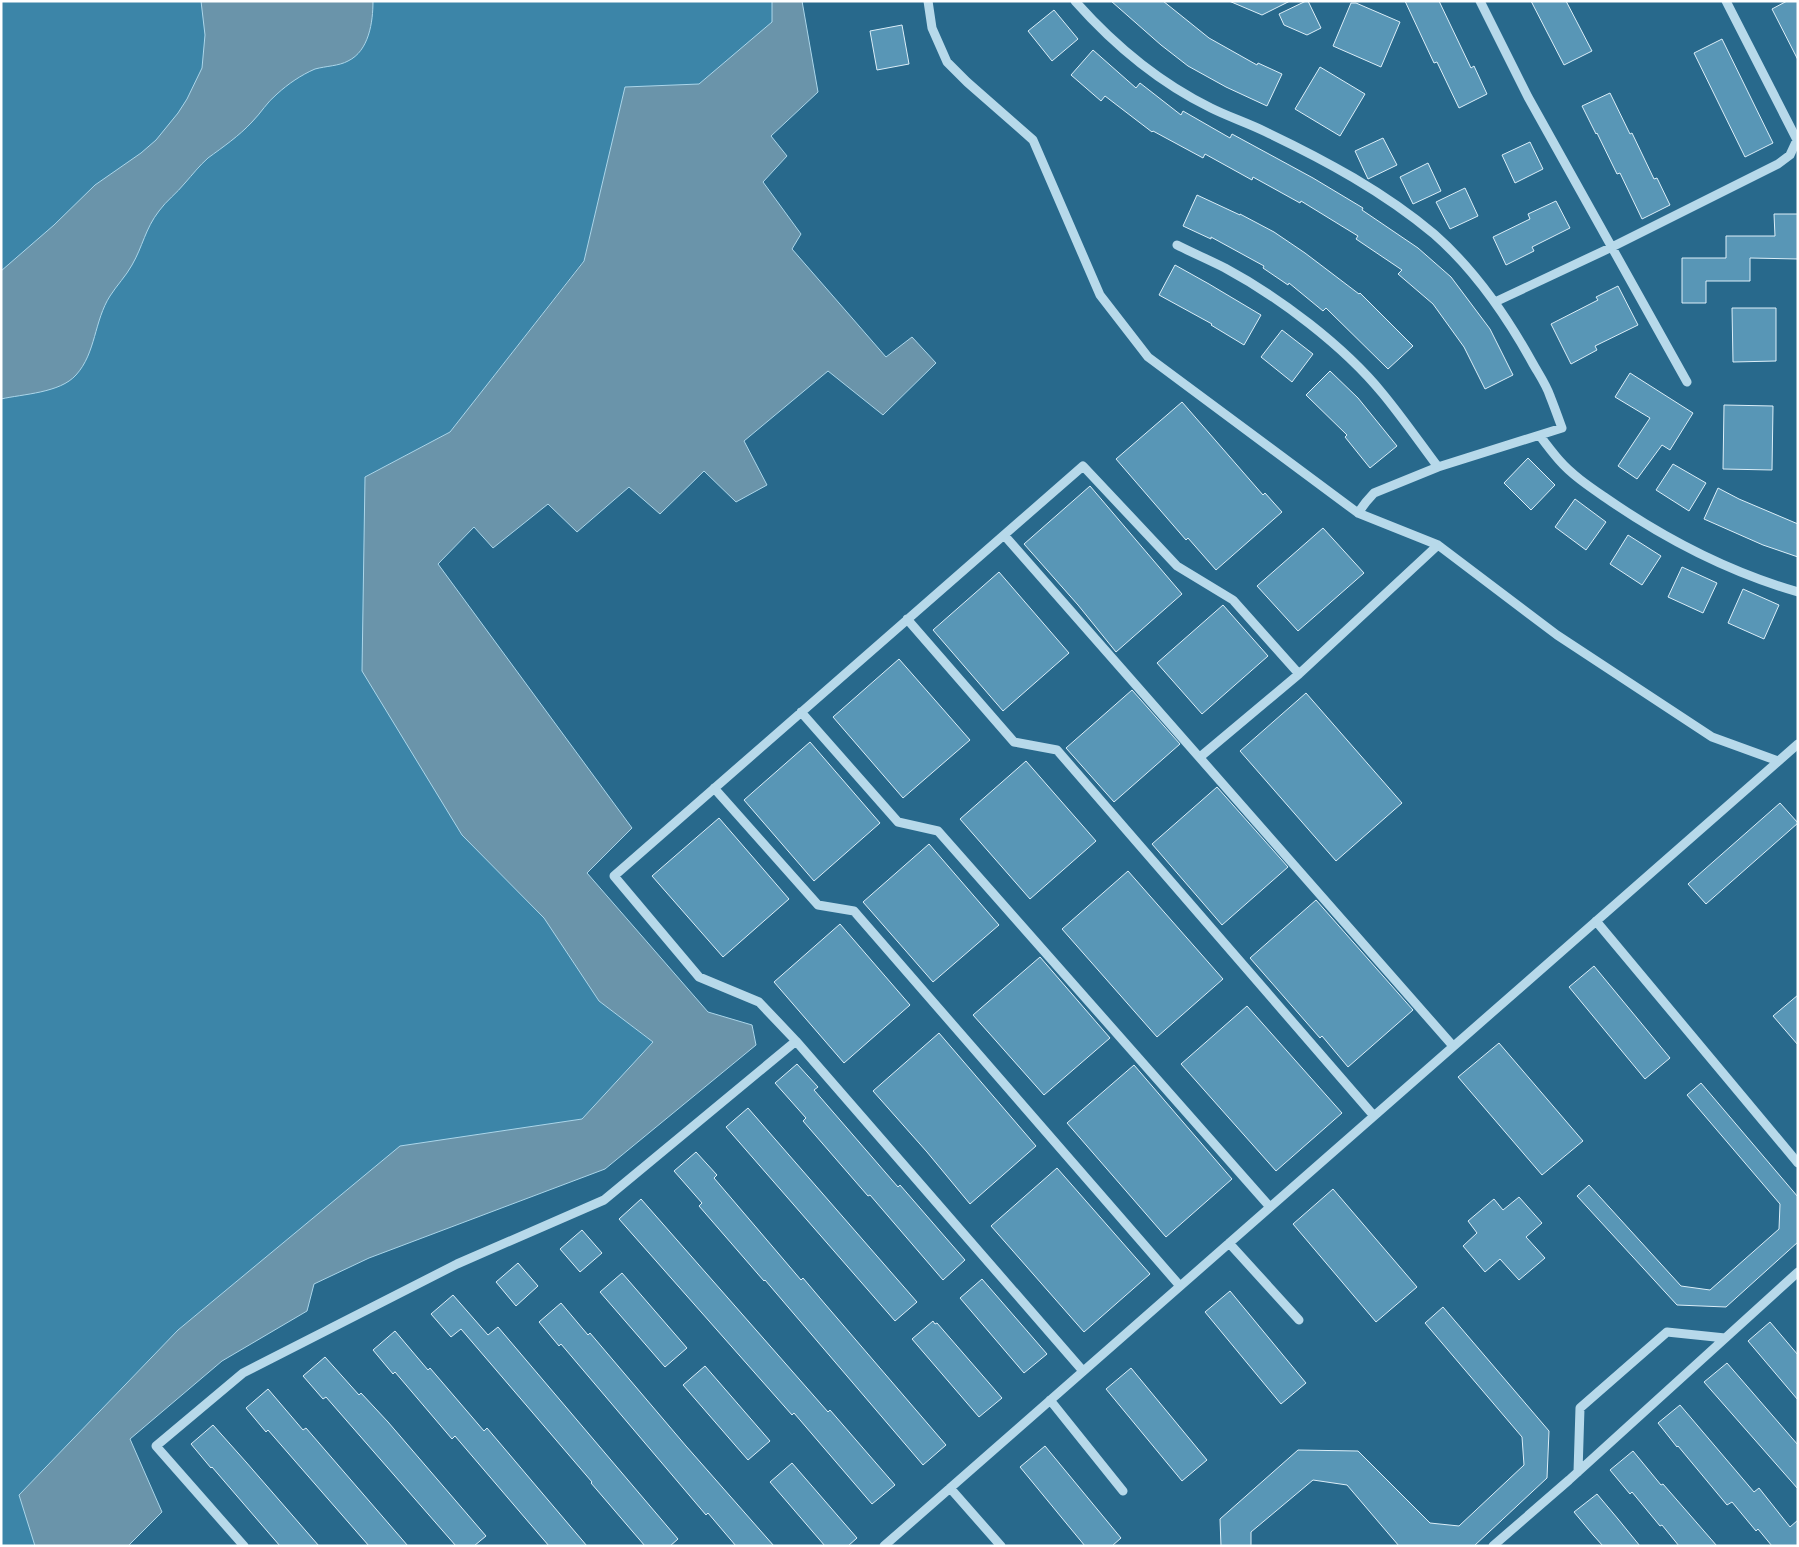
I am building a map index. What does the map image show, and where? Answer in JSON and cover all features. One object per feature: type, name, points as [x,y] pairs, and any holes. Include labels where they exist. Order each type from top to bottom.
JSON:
[{"type":"street","points":[[928,1],[932,28],[947,62],[1033,140],[1100,296],[1148,357],[1358,513],[1438,544],[1557,635],[1712,737],[1778,761]]},
{"type":"street","points":[[1075,1],[1098,27],[1129,55],[1170,85],[1211,109],[1266,132],[1351,176],[1405,212],[1435,235],[1469,270],[1495,302],[1516,334],[1550,394],[1562,428],[1438,467],[1374,493],[1358,513]]},
{"type":"street","points":[[1480,1],[1528,97],[1686,382]]},
{"type":"street","points":[[1495,302],[1612,247],[1778,164],[1790,155],[1797,140],[1726,1]]},
{"type":"street","points":[[1177,245],[1226,269],[1266,293],[1316,330],[1348,358],[1382,393],[1438,467]]},
{"type":"street","points":[[1540,436],[1560,461],[1589,486],[1637,520],[1732,569],[1770,584],[1798,592]]},
{"type":"street","points":[[1083,1371],[796,1041],[759,1002],[699,977],[614,876],[1083,466],[1177,566],[1233,600],[1299,674]]},
{"type":"street","points":[[1004,535],[1453,1046]]},
{"type":"street","points":[[1200,757],[1299,674],[1438,544]]},
{"type":"street","points":[[907,620],[1014,742],[1057,750],[1374,1116]]},
{"type":"street","points":[[801,712],[898,822],[938,830],[1270,1207]]},
{"type":"street","points":[[884,1546],[1798,744]]},
{"type":"street","points":[[714,788],[818,904],[854,911],[1180,1286]]},
{"type":"street","points":[[1596,921],[1798,1163]]},
{"type":"street","points":[[244,1546],[156,1446],[243,1374],[456,1264],[604,1200],[796,1041]]},
{"type":"street","points":[[1229,1243],[1298,1320]]},
{"type":"street","points":[[1493,1546],[1578,1472],[1798,1272]]},
{"type":"street","points":[[1578,1472],[1580,1408],[1667,1332],[1725,1338]]},
{"type":"street","points":[[1050,1400],[1123,1491]]},
{"type":"street","points":[[950,1488],[1001,1546]]},
{"type":"shaded area","points":[[1,1],[772,1],[773,22],[699,84],[625,88],[584,260],[450,432],[365,477],[462,835],[544,918],[599,1001],[653,1042],[582,1119],[400,1147],[178,1330],[19,1495],[35,1546],[1,1546]]},
{"type":"shaded area","points":[[201,1],[373,1],[371,27],[365,43],[355,56],[341,64],[315,69],[286,87],[270,100],[242,132],[208,158],[162,207],[150,224],[132,265],[110,296],[101,316],[88,357],[76,375],[61,386],[1,399],[1,271],[54,225],[95,185],[141,153],[156,140],[178,113],[202,68],[205,35]]},
{"type":"shaded area","points":[[772,1],[802,1],[818,92],[771,136],[787,156],[763,182],[801,234],[792,249],[886,357],[912,337],[936,363],[883,415],[828,371],[744,441],[767,485],[736,502],[704,471],[660,514],[629,487],[577,532],[548,504],[493,548],[474,527],[438,564],[632,828],[587,873],[708,1012],[752,1025],[756,1045],[605,1169],[369,1258],[314,1284],[307,1311],[222,1361],[130,1439],[162,1512],[128,1546],[35,1546],[19,1495],[178,1330],[400,1146],[582,1119],[653,1042],[599,1001],[544,918],[462,835],[362,671],[365,477],[450,432],[584,261],[625,87],[699,84],[772,22]]},
{"type":"building","points":[[1111,1],[1163,1],[1209,38],[1257,65],[1258,63],[1282,74],[1267,106],[1226,87],[1188,66]]},
{"type":"building","points":[[1229,1],[1290,1],[1262,15]]},
{"type":"building","points":[[1308,1],[1321,28],[1307,35],[1284,25],[1279,14]]},
{"type":"building","points":[[1405,1],[1439,1],[1471,68],[1474,66],[1487,94],[1459,108],[1437,62],[1434,63]]},
{"type":"building","points":[[1531,1],[1566,1],[1592,51],[1564,65]]},
{"type":"building","points":[[1787,1],[1798,1],[1798,60],[1772,9]]},
{"type":"building","points":[[1351,3],[1356,3],[1400,22],[1381,67],[1333,46]]},
{"type":"building","points":[[1054,10],[1078,39],[1052,61],[1028,31]]},
{"type":"building","points":[[902,25],[909,64],[877,70],[870,31]]},
{"type":"building","points":[[1722,39],[1773,143],[1745,157],[1694,53]]},
{"type":"building","points":[[1093,50],[1136,88],[1140,83],[1181,115],[1183,111],[1230,138],[1232,134],[1313,178],[1363,208],[1362,210],[1418,248],[1451,277],[1490,329],[1513,375],[1485,389],[1464,347],[1433,304],[1398,274],[1402,270],[1356,239],[1358,236],[1301,201],[1300,203],[1253,177],[1252,180],[1205,154],[1203,158],[1152,132],[1105,96],[1101,101],[1071,75]]},
{"type":"building","points":[[1320,67],[1365,94],[1340,136],[1295,109]]},
{"type":"building","points":[[1610,93],[1654,179],[1657,178],[1670,205],[1642,219],[1620,173],[1617,174],[1582,106]]},
{"type":"building","points":[[1383,138],[1397,165],[1368,179],[1355,151]]},
{"type":"building","points":[[1530,142],[1543,169],[1515,183],[1502,155]]},
{"type":"building","points":[[1428,163],[1441,191],[1413,204],[1400,177]]},
{"type":"building","points":[[1465,188],[1478,216],[1450,229],[1436,202]]},
{"type":"building","points":[[1197,195],[1274,232],[1305,253],[1360,293],[1413,346],[1388,369],[1326,308],[1323,311],[1289,283],[1288,285],[1263,268],[1264,266],[1211,237],[1211,239],[1183,226]]},
{"type":"building","points":[[1556,201],[1570,228],[1532,247],[1534,251],[1506,265],[1493,237],[1530,219],[1528,214]]},
{"type":"building","points":[[1774,214],[1798,214],[1798,259],[1750,258],[1750,281],[1706,281],[1706,303],[1682,303],[1682,258],[1726,258],[1726,236],[1775,236]]},
{"type":"building","points":[[1175,265],[1261,315],[1244,345],[1212,324],[1159,295]]},
{"type":"building","points":[[1618,286],[1638,325],[1595,346],[1597,350],[1571,364],[1551,324],[1598,300],[1596,297]]},
{"type":"building","points":[[1732,308],[1776,308],[1776,361],[1733,362]]},
{"type":"building","points":[[1282,330],[1313,354],[1292,382],[1261,357]]},
{"type":"building","points":[[1330,371],[1358,398],[1397,446],[1370,468],[1345,437],[1347,435],[1306,395]]},
{"type":"building","points":[[1630,373],[1693,413],[1670,450],[1662,445],[1637,479],[1618,466],[1650,418],[1615,397]]},
{"type":"building","points":[[1182,402],[1263,495],[1265,493],[1282,512],[1216,570],[1188,538],[1186,540],[1116,459]]},
{"type":"building","points":[[1724,405],[1773,406],[1772,470],[1723,469]]},
{"type":"building","points":[[1528,458],[1555,485],[1531,510],[1504,483]]},
{"type":"building","points":[[1673,464],[1706,483],[1689,511],[1656,490]]},
{"type":"building","points":[[1090,486],[1182,594],[1116,652],[1078,605],[1024,544]]},
{"type":"building","points":[[1718,488],[1798,524],[1798,557],[1763,545],[1704,519]]},
{"type":"building","points":[[1575,499],[1606,522],[1586,550],[1555,527]]},
{"type":"building","points":[[1323,528],[1364,573],[1298,631],[1257,586]]},
{"type":"building","points":[[1628,535],[1661,556],[1642,585],[1610,564]]},
{"type":"building","points":[[1682,567],[1717,583],[1703,613],[1668,597]]},
{"type":"building","points":[[999,572],[1069,653],[1003,711],[933,630]]},
{"type":"building","points":[[1743,589],[1779,605],[1764,639],[1728,623]]},
{"type":"building","points":[[1223,605],[1268,656],[1202,714],[1157,663]]},
{"type":"building","points":[[899,659],[970,740],[903,798],[833,717]]},
{"type":"building","points":[[1132,690],[1180,744],[1114,802],[1066,748]]},
{"type":"building","points":[[1306,693],[1402,803],[1336,861],[1240,751]]},
{"type":"building","points":[[810,742],[880,823],[814,881],[744,800]]},
{"type":"building","points":[[1026,761],[1096,841],[1030,899],[960,819]]},
{"type":"building","points":[[1217,787],[1288,867],[1222,925],[1152,844]]},
{"type":"building","points":[[1780,803],[1798,823],[1706,904],[1688,884]]},
{"type":"building","points":[[719,818],[789,899],[723,957],[652,876]]},
{"type":"building","points":[[929,844],[999,925],[933,982],[863,902]]},
{"type":"building","points":[[1128,871],[1223,979],[1157,1037],[1062,929]]},
{"type":"building","points":[[1316,900],[1413,1010],[1348,1067],[1250,958]]},
{"type":"building","points":[[840,924],[910,1005],[844,1063],[774,982]]},
{"type":"building","points":[[1040,957],[1110,1038],[1044,1095],[973,1015]]},
{"type":"building","points":[[1594,966],[1670,1058],[1645,1079],[1569,987]]},
{"type":"building","points":[[1798,995],[1798,1045],[1773,1016]]},
{"type":"building","points":[[1247,1006],[1342,1113],[1276,1171],[1181,1064]]},
{"type":"building","points":[[939,1033],[1036,1146],[970,1204],[873,1091]]},
{"type":"building","points":[[1499,1043],[1583,1141],[1542,1175],[1458,1077]]},
{"type":"building","points":[[797,1064],[818,1087],[814,1090],[898,1187],[900,1185],[965,1260],[943,1280],[803,1121],[806,1118],[775,1083]]},
{"type":"building","points":[[1134,1065],[1232,1179],[1166,1237],[1067,1123]]},
{"type":"building","points":[[1701,1083],[1798,1197],[1798,1242],[1726,1307],[1677,1305],[1577,1196],[1589,1185],[1681,1286],[1710,1290],[1779,1229],[1780,1204],[1687,1095]]},
{"type":"building","points":[[748,1108],[917,1302],[895,1321],[726,1127]]},
{"type":"building","points":[[696,1152],[717,1175],[714,1178],[801,1280],[803,1278],[946,1445],[923,1465],[765,1280],[699,1206],[702,1203],[674,1171]]},
{"type":"building","points":[[1057,1168],[1150,1274],[1084,1332],[991,1226]]},
{"type":"building","points":[[1333,1189],[1417,1287],[1376,1322],[1293,1224]]},
{"type":"building","points":[[1519,1197],[1542,1223],[1526,1237],[1545,1258],[1519,1280],[1500,1259],[1485,1272],[1463,1246],[1477,1233],[1468,1221],[1494,1199],[1503,1210]]},
{"type":"building","points":[[641,1199],[828,1412],[830,1410],[895,1485],[872,1504],[794,1413],[792,1415],[619,1219]]},
{"type":"building","points":[[582,1230],[602,1253],[580,1272],[560,1249]]},
{"type":"building","points":[[518,1263],[538,1286],[516,1306],[496,1282]]},
{"type":"building","points":[[622,1273],[687,1348],[665,1367],[600,1292]]},
{"type":"building","points":[[982,1279],[1047,1354],[1024,1373],[960,1298]]},
{"type":"building","points":[[1230,1291],[1306,1383],[1281,1404],[1205,1312]]},
{"type":"building","points":[[453,1295],[488,1335],[498,1327],[678,1539],[670,1546],[645,1546],[461,1329],[451,1337],[431,1314]]},
{"type":"building","points":[[561,1303],[588,1335],[590,1333],[774,1546],[736,1546],[708,1513],[706,1515],[561,1344],[559,1346],[539,1322]]},
{"type":"building","points":[[1443,1307],[1549,1431],[1547,1478],[1474,1546],[1399,1546],[1347,1485],[1313,1480],[1251,1532],[1251,1546],[1221,1546],[1220,1519],[1298,1450],[1358,1451],[1430,1523],[1459,1526],[1524,1465],[1522,1437],[1425,1323]]},
{"type":"building","points":[[933,1321],[935,1324],[937,1323],[1002,1398],[979,1417],[912,1339]]},
{"type":"building","points":[[1770,1322],[1798,1355],[1798,1400],[1748,1341]]},
{"type":"building","points":[[395,1331],[428,1370],[430,1368],[484,1431],[487,1428],[587,1546],[549,1546],[455,1436],[452,1439],[395,1372],[393,1374],[373,1350]]},
{"type":"building","points":[[325,1357],[359,1395],[361,1393],[388,1422],[486,1536],[474,1546],[456,1546],[326,1397],[323,1399],[303,1376]]},
{"type":"building","points":[[1727,1363],[1798,1445],[1798,1489],[1704,1382]]},
{"type":"building","points":[[705,1366],[770,1441],[748,1460],[683,1385]]},
{"type":"building","points":[[1131,1368],[1207,1460],[1182,1481],[1106,1389]]},
{"type":"building","points":[[268,1389],[303,1430],[306,1428],[408,1546],[369,1546],[268,1430],[266,1432],[246,1408]]},
{"type":"building","points":[[1680,1405],[1754,1492],[1759,1488],[1790,1527],[1798,1520],[1798,1546],[1772,1546],[1758,1529],[1756,1531],[1732,1502],[1727,1505],[1677,1447],[1658,1423]]},
{"type":"building","points":[[213,1425],[319,1546],[280,1546],[211,1468],[191,1444]]},
{"type":"building","points":[[1045,1446],[1121,1538],[1112,1546],[1085,1546],[1020,1467]]},
{"type":"building","points":[[1633,1451],[1661,1485],[1663,1484],[1717,1546],[1679,1546],[1632,1492],[1630,1494],[1610,1470]]},
{"type":"building","points":[[792,1463],[857,1538],[848,1546],[825,1546],[770,1482]]},
{"type":"building","points":[[1597,1494],[1640,1546],[1603,1546],[1574,1512]]}]
